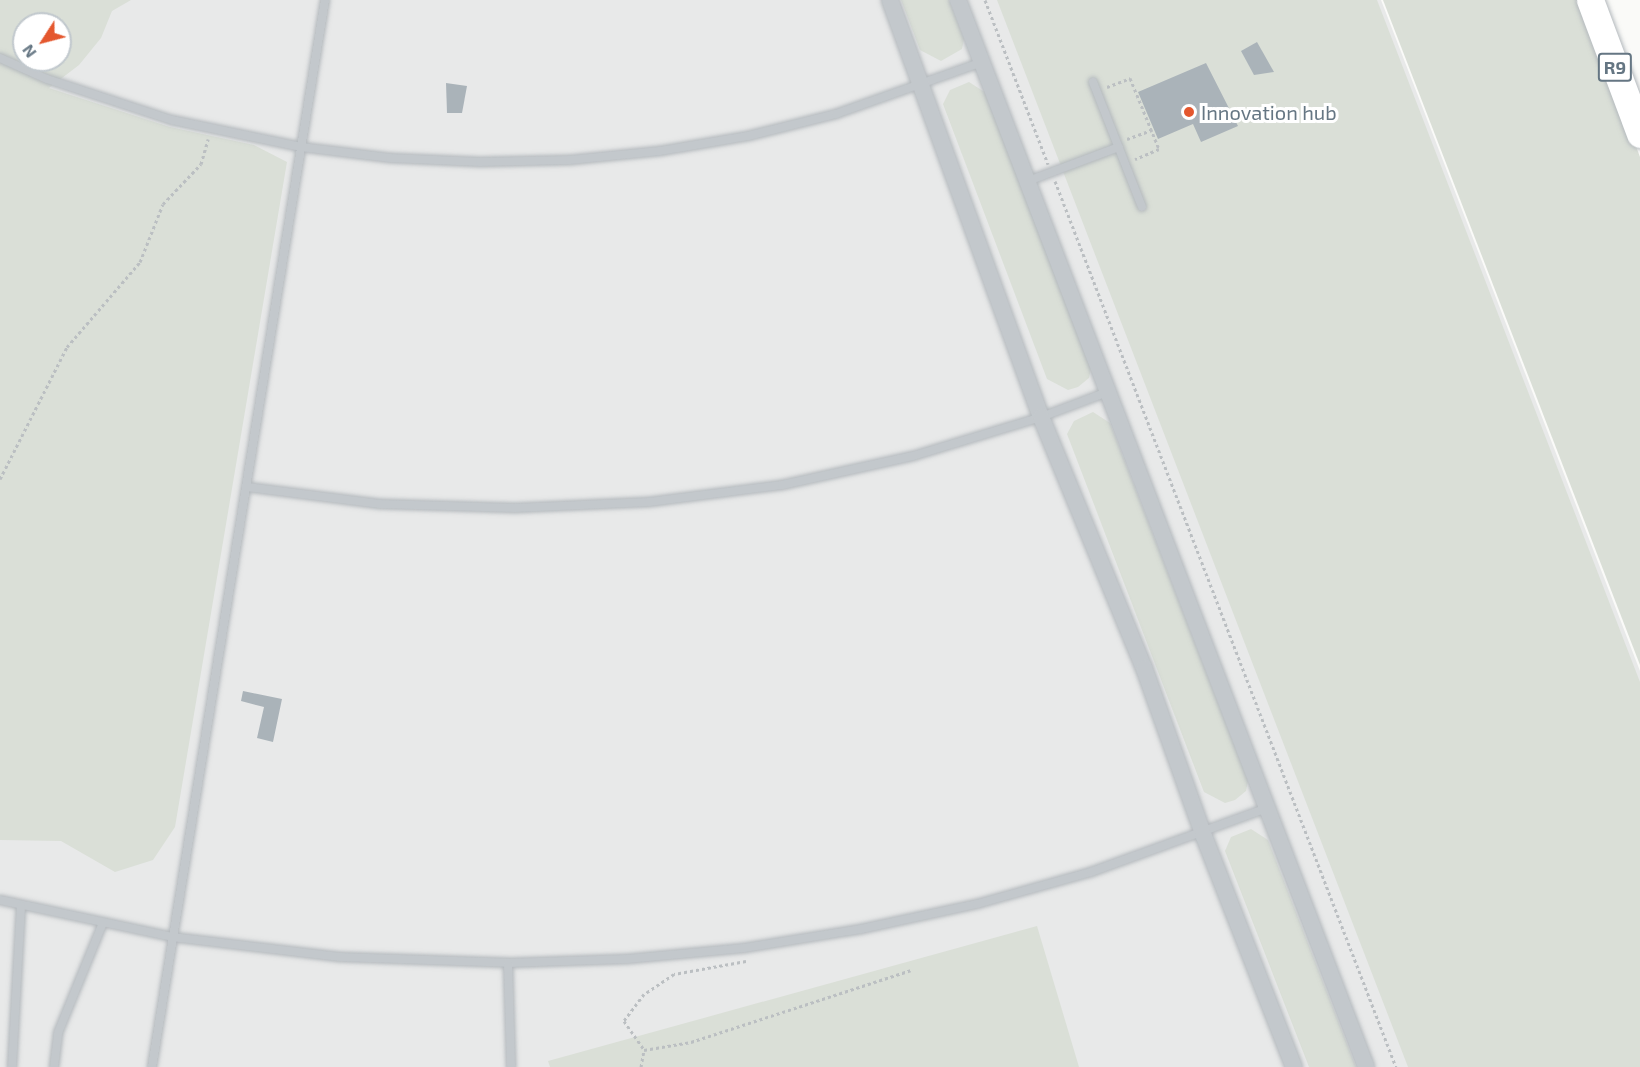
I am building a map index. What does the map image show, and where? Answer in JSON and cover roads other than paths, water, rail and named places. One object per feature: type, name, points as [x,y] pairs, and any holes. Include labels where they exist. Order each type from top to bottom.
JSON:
[{"type":"highway","name":"R9","points":[[1590,0],[1640,134]]},
{"type":"street","points":[[890,0],[1041,417],[1144,668],[1203,834],[1294,1067]]},
{"type":"street","points":[[958,0],[1110,391],[1366,1067]]},
{"type":"lane","points":[[152,1067],[325,0]]},
{"type":"lane","points":[[0,58],[47,80],[172,120],[301,147],[390,158],[480,162],[637,154],[748,136],[836,114],[921,86],[982,62]]},
{"type":"lane","points":[[1095,87],[1142,207]]},
{"type":"lane","points":[[1028,181],[1119,147]]},
{"type":"lane","points":[[247,488],[403,504],[514,508],[649,502],[815,478],[913,456],[1041,417],[1110,391]]},
{"type":"lane","points":[[0,900],[172,937],[340,957],[508,963],[650,957],[744,948],[861,929],[1000,898],[1091,872],[1203,834],[1267,808]]},
{"type":"lane","points":[[12,1067],[21,906]]},
{"type":"lane","points":[[54,1067],[58,1033],[103,923]]},
{"type":"lane","points":[[508,963],[511,1067]]},
{"type":"place","name":"Innovation hub","points":[[1189,112]]}]
